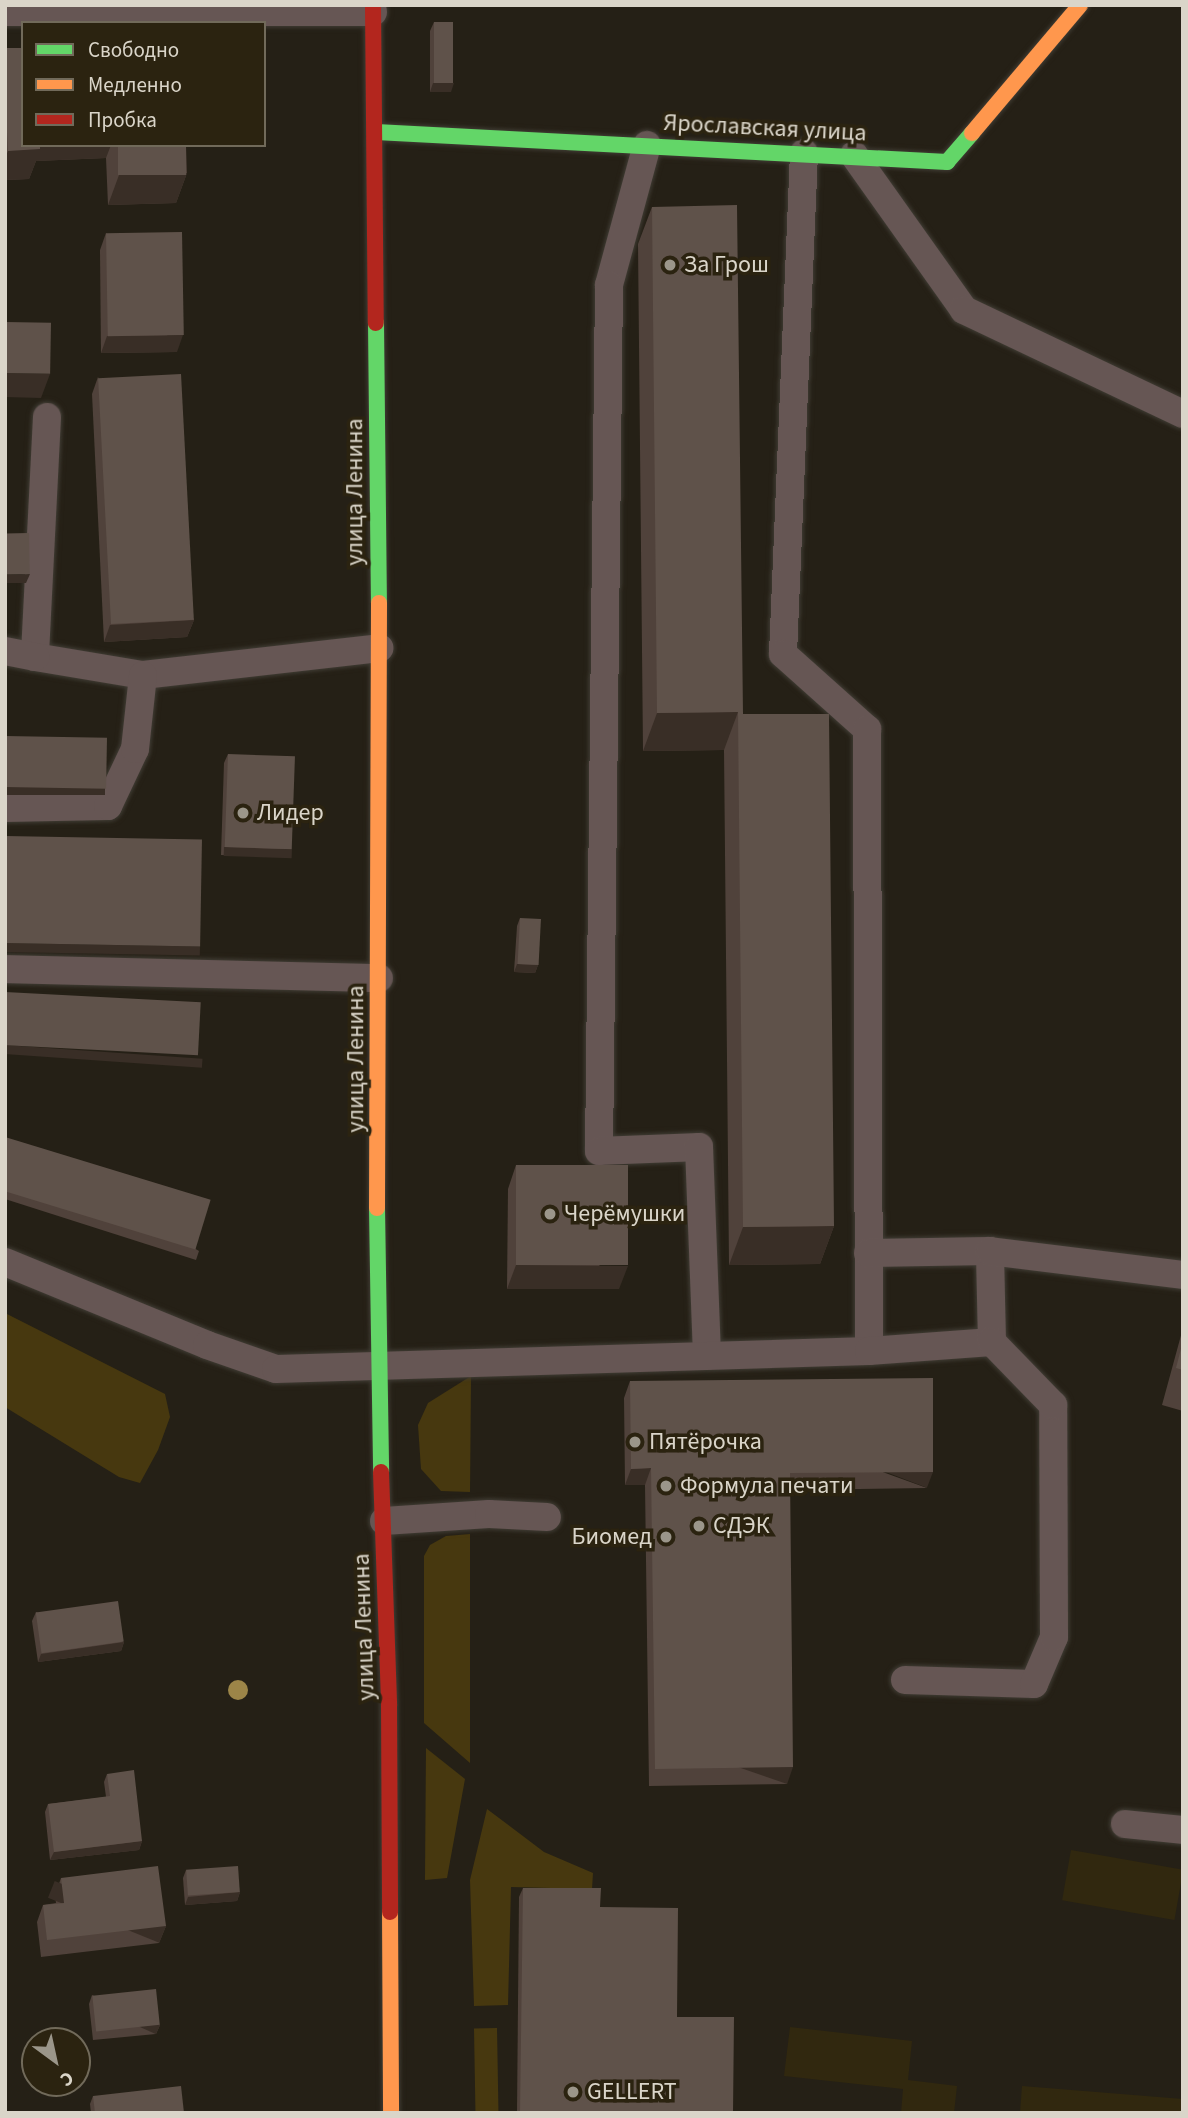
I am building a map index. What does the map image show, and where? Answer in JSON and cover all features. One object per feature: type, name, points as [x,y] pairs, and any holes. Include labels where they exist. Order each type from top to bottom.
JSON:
[{"type":"street","name":"Ярославская улица","points":[[376,132],[854,155],[947,162],[1080,5]]},
{"type":"street","name":"улица Ленина","points":[[373,9],[379,648],[377,1364],[389,1720],[391,2113]]},
{"type":"lane","points":[[5,12],[373,9]]},
{"type":"lane","points":[[647,145],[609,285],[599,1151],[699,1147],[707,1356]]},
{"type":"lane","points":[[804,153],[783,654],[867,729],[869,1351]]},
{"type":"lane","points":[[854,155],[964,310],[1183,414]]},
{"type":"lane","points":[[34,657],[47,417]]},
{"type":"lane","points":[[5,652],[143,675],[379,648]]},
{"type":"lane","points":[[5,808],[108,806],[135,749],[143,675]]},
{"type":"lane","points":[[5,969],[379,978]]},
{"type":"lane","points":[[868,1253],[990,1251],[1183,1275]]},
{"type":"lane","points":[[905,1680],[1034,1684],[1054,1637],[1053,1405],[992,1342],[990,1251]]},
{"type":"lane","points":[[5,1262],[207,1345],[276,1369],[869,1351],[992,1342]]},
{"type":"lane","points":[[384,1521],[489,1514],[547,1517]]},
{"type":"lane","points":[[1125,1825],[1183,1830]]},
{"type":"shaded area","points":[[5,1313],[165,1394],[170,1417],[158,1450],[140,1483],[119,1477],[5,1407]]},
{"type":"shaded area","points":[[471,1376],[470,1492],[441,1491],[421,1469],[418,1425],[428,1403]]},
{"type":"shaded area","points":[[470,1534],[470,1763],[424,1723],[424,1556],[430,1545],[446,1536]]},
{"type":"shaded area","points":[[426,1748],[465,1779],[447,1878],[425,1880]]},
{"type":"shaded area","points":[[487,1809],[544,1852],[593,1873],[592,1889],[511,1887],[508,2005],[474,2006],[470,1880]]},
{"type":"shaded area","points":[[1071,1850],[1183,1870],[1174,1920],[1062,1900]]},
{"type":"shaded area","points":[[790,2027],[912,2041],[908,2080],[957,2086],[954,2113],[901,2113],[903,2089],[784,2076]]},
{"type":"shaded area","points":[[474,2028],[497,2028],[498,2113],[475,2113]]},
{"type":"shaded area","points":[[1022,2086],[1183,2099],[1183,2113],[1020,2113]]},
{"type":"building","points":[[434,22],[453,22],[453,83],[434,83]]},
{"type":"building","points":[[5,48],[21,48],[21,147],[40,149],[8,151],[5,132]]},
{"type":"building","points":[[118,147],[186,147],[186,175],[118,175]]},
{"type":"building","points":[[737,205],[743,714],[829,714],[834,1226],[743,1227],[738,712],[657,713],[652,207]]},
{"type":"building","points":[[182,232],[184,335],[108,336],[106,233]]},
{"type":"building","points":[[5,322],[51,323],[50,374],[5,373]]},
{"type":"building","points":[[181,374],[194,620],[111,624],[98,378]]},
{"type":"building","points":[[5,533],[29,533],[30,574],[6,574]]},
{"type":"building","points":[[5,736],[107,738],[106,789],[5,787]]},
{"type":"building","points":[[228,754],[295,756],[292,849],[225,847]]},
{"type":"building","points":[[5,836],[202,839],[200,946],[5,943]]},
{"type":"building","points":[[520,918],[541,919],[539,965],[518,964]]},
{"type":"building","points":[[5,992],[201,1002],[198,1055],[5,1045]]},
{"type":"building","points":[[5,1137],[211,1200],[195,1250],[5,1191]]},
{"type":"building","points":[[516,1165],[628,1165],[628,1265],[516,1265]]},
{"type":"building","points":[[1183,1341],[1183,1370],[1176,1368]]},
{"type":"building","points":[[933,1378],[933,1472],[790,1473],[793,1767],[655,1769],[651,1468],[631,1469],[630,1381]]},
{"type":"building","points":[[118,1601],[124,1642],[42,1653],[36,1613]]},
{"type":"building","points":[[134,1770],[142,1841],[54,1852],[48,1804],[110,1796],[107,1774]]},
{"type":"building","points":[[158,1866],[166,1926],[47,1940],[43,1905],[64,1903],[61,1878]]},
{"type":"building","points":[[238,1866],[240,1892],[188,1896],[186,1870]]},
{"type":"building","points":[[523,1888],[601,1888],[600,1907],[678,1908],[677,2017],[734,2017],[733,2113],[520,2113]]},
{"type":"building","points":[[156,1989],[160,2025],[96,2031],[92,1996]]},
{"type":"building","points":[[181,2086],[184,2113],[95,2113],[93,2096]]},
{"type":"traffic: fast","points":[[376,132],[947,162],[972,133]]},
{"type":"traffic: fast","points":[[376,323],[379,603]]},
{"type":"traffic: fast","points":[[377,1208],[381,1472]]},
{"type":"traffic: slow","points":[[972,133],[1080,5]]},
{"type":"traffic: slow","points":[[377,1208],[379,603]]},
{"type":"traffic: slow","points":[[390,1912],[391,2113]]},
{"type":"traffic: jam","points":[[373,5],[376,323]]},
{"type":"traffic: jam","points":[[381,1472],[389,1706],[390,1912]]},
{"type":"place","name":"За Грош","points":[[670,265]]},
{"type":"place","name":"Лидер","points":[[243,813]]},
{"type":"place","name":"Черёмушки","points":[[550,1214]]},
{"type":"place","name":"Пятёрочка","points":[[635,1442]]},
{"type":"place","name":"Формула печати","points":[[666,1486]]},
{"type":"place","name":"СДЭК","points":[[699,1526]]},
{"type":"place","name":"Биомед","points":[[666,1537]]},
{"type":"place","name":"GELLERT","points":[[573,2092]]}]
